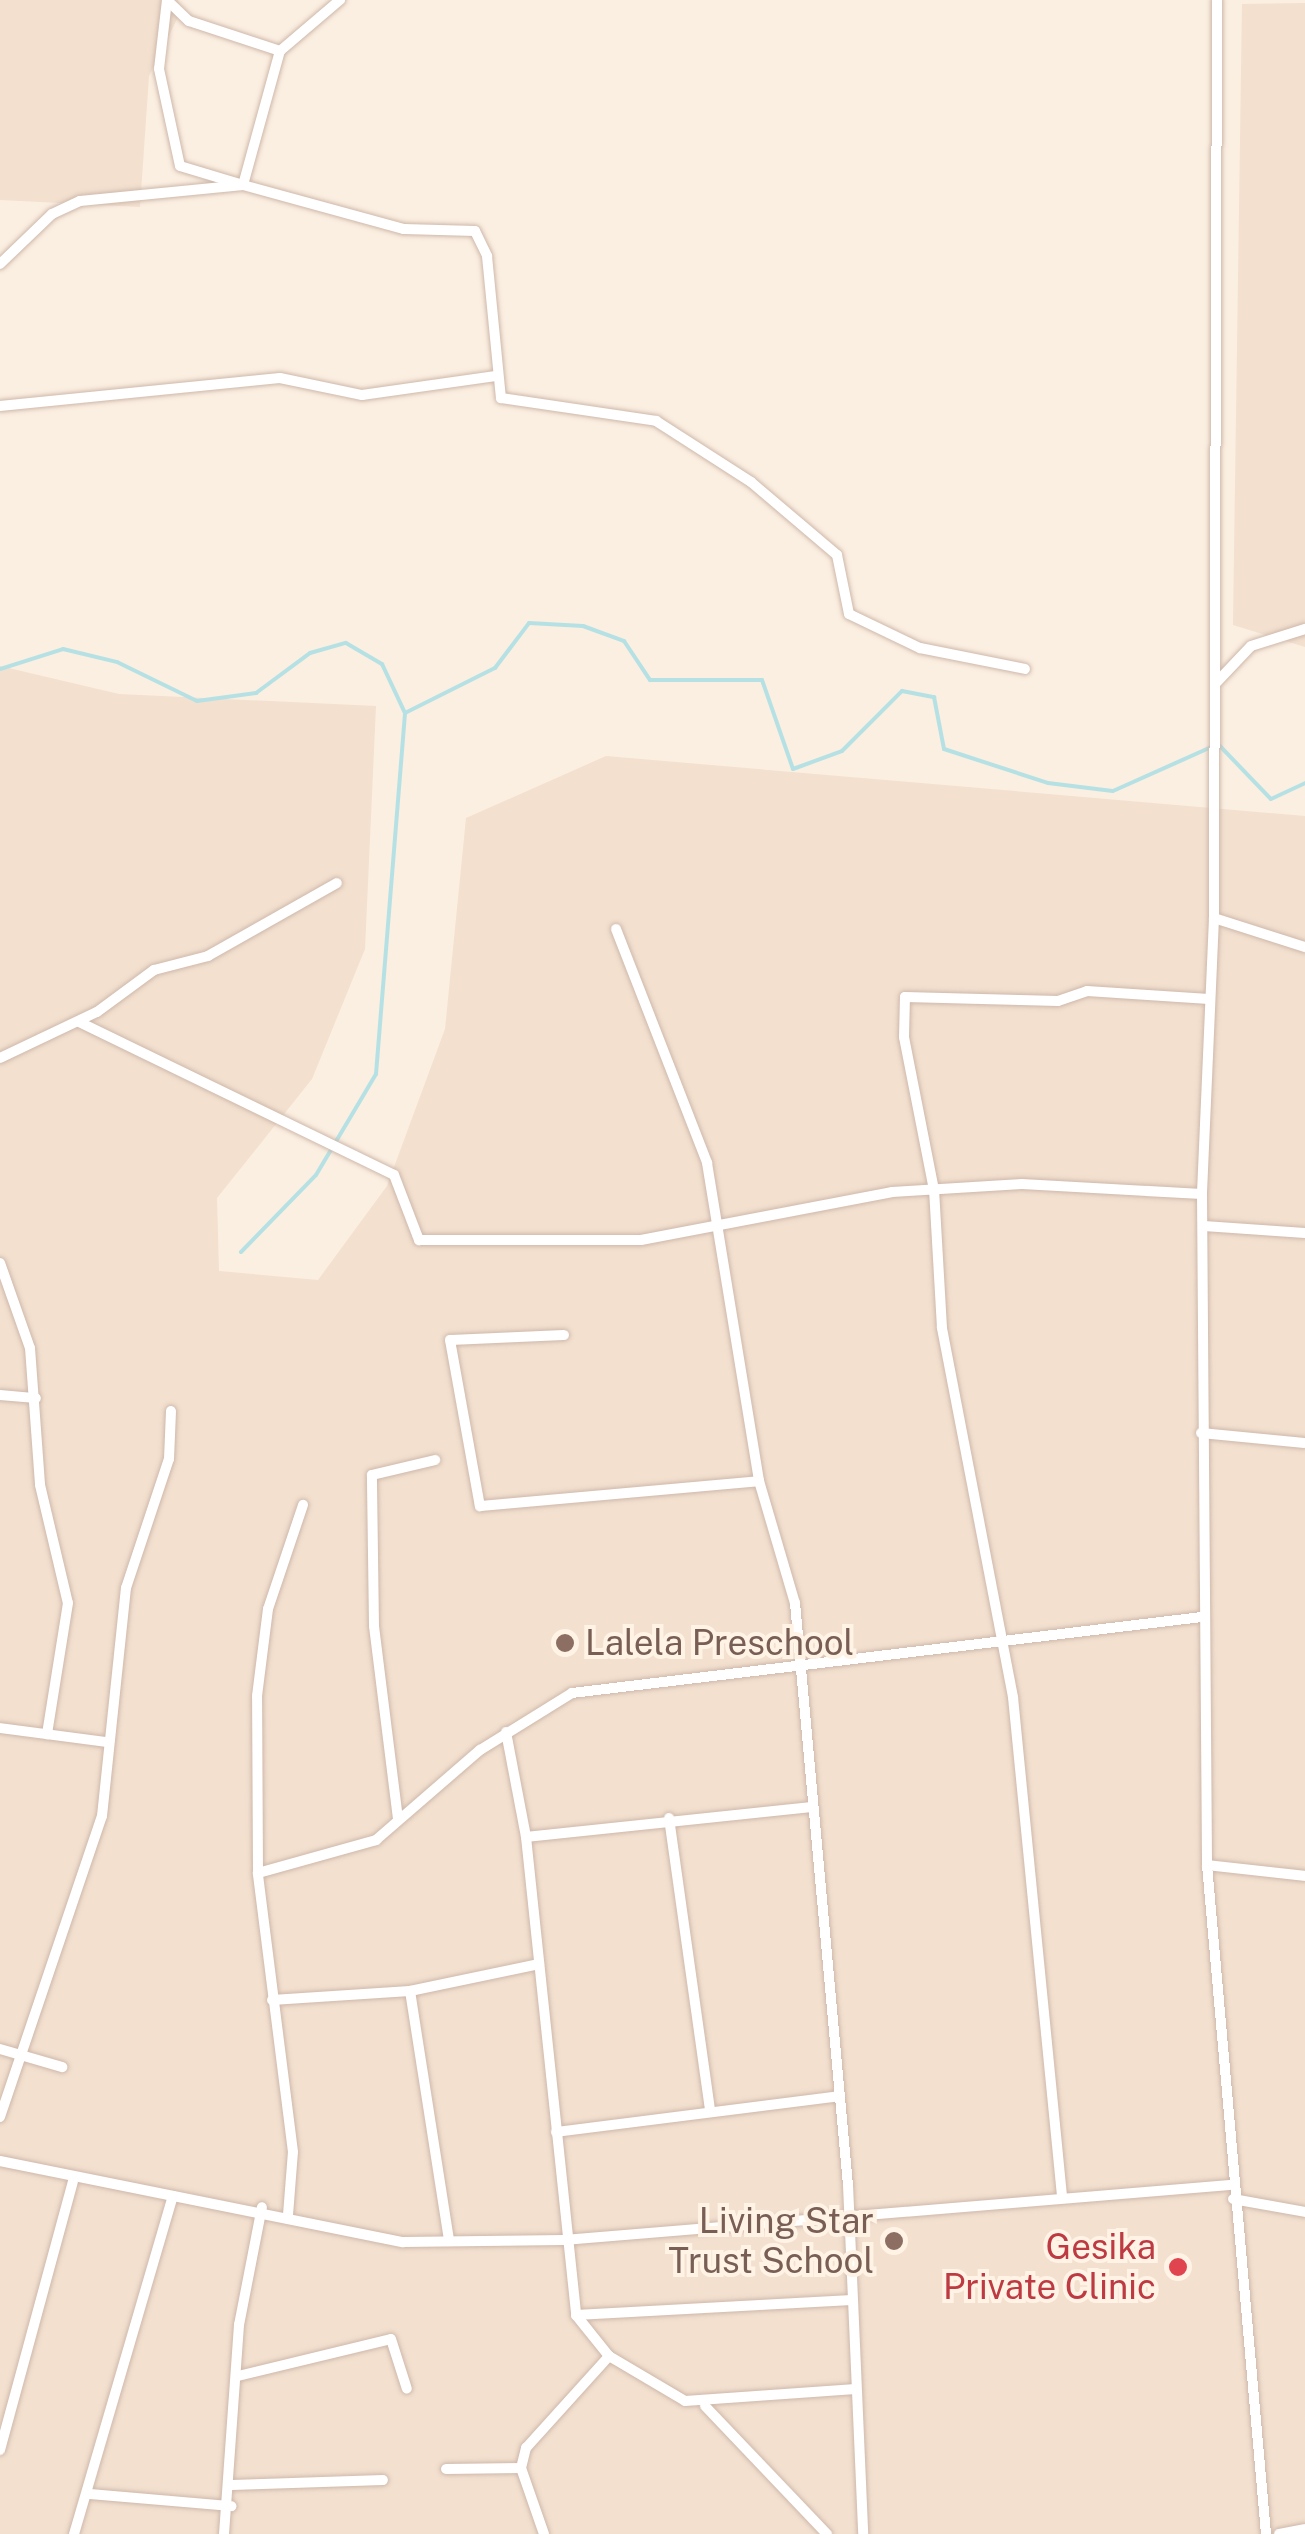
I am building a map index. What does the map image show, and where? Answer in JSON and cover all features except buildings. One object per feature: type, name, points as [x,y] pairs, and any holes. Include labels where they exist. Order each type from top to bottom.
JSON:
[{"type":"street","points":[[167,0],[189,20],[280,50]]},
{"type":"street","points":[[167,0],[159,70],[180,166],[404,229],[475,232],[486,256],[500,398],[514,406],[570,401],[656,422],[700,444],[837,555],[849,614],[920,648],[1025,668]]},
{"type":"street","points":[[243,185],[280,50],[340,0]]},
{"type":"street","points":[[1217,0],[1211,734],[1214,918],[1202,1194],[1206,1865],[1230,2185],[1266,2534]]},
{"type":"street","points":[[0,264],[52,214],[80,201],[243,185]]},
{"type":"street","points":[[0,406],[280,378],[362,395],[496,376]]},
{"type":"street","points":[[1214,684],[1251,646],[1305,629]]},
{"type":"street","points":[[0,1058],[79,1022],[154,970],[208,956],[337,884]]},
{"type":"street","points":[[1214,918],[1305,947]]},
{"type":"street","points":[[616,929],[707,1164],[759,1481],[795,1603],[840,2096],[864,2534]]},
{"type":"street","points":[[1062,2196],[1002,1641],[942,1328],[934,1190],[905,998],[1058,1001],[1087,991],[1209,999]]},
{"type":"street","points":[[79,1022],[394,1174],[419,1240],[582,1245],[718,1230],[934,1190],[1040,1183],[1202,1194]]},
{"type":"street","points":[[1204,1226],[1305,1232]]},
{"type":"street","points":[[0,1263],[36,1398],[40,1484],[69,1620],[47,1734]]},
{"type":"street","points":[[564,1335],[450,1340],[480,1506],[759,1481]]},
{"type":"street","points":[[0,1395],[36,1398]]},
{"type":"street","points":[[0,2118],[22,2058],[40,1977],[102,1816],[106,1742],[126,1588],[169,1460],[171,1411]]},
{"type":"street","points":[[1202,1433],[1305,1443]]},
{"type":"street","points":[[398,1820],[374,1626],[372,1475],[435,1460]]},
{"type":"street","points":[[288,2214],[292,2152],[258,1874],[257,1696],[268,1609],[302,1505]]},
{"type":"street","points":[[258,1874],[344,1854],[398,1820],[506,1732],[572,1693],[800,1662],[1202,1616]]},
{"type":"street","points":[[0,1728],[106,1742]]},
{"type":"street","points":[[506,1732],[526,1837],[564,2240],[576,2314],[610,2356],[705,2406],[827,2534]]},
{"type":"street","points":[[526,1837],[669,1818],[811,1807]]},
{"type":"street","points":[[669,1818],[710,2111]]},
{"type":"street","points":[[1206,1865],[1305,1876]]},
{"type":"street","points":[[272,2000],[410,1991],[538,1964]]},
{"type":"street","points":[[410,1991],[449,2241]]},
{"type":"street","points":[[0,2049],[62,2067]]},
{"type":"street","points":[[556,2132],[840,2096]]},
{"type":"street","points":[[0,2161],[73,2182],[262,2207],[359,2236],[449,2241],[564,2240],[846,2213],[1230,2185]]},
{"type":"street","points":[[0,2450],[73,2182]]},
{"type":"street","points":[[74,2534],[90,2494],[172,2196]]},
{"type":"street","points":[[1232,2199],[1305,2212]]},
{"type":"street","points":[[224,2534],[231,2506],[246,2273],[262,2207]]},
{"type":"street","points":[[576,2314],[852,2300]]},
{"type":"street","points":[[238,2376],[391,2339],[407,2388]]},
{"type":"street","points":[[544,2534],[521,2468],[536,2428],[610,2356]]},
{"type":"street","points":[[705,2406],[856,2388]]},
{"type":"street","points":[[446,2468],[521,2468]]},
{"type":"street","points":[[232,2485],[383,2480]]},
{"type":"street","points":[[90,2494],[231,2506]]},
{"type":"street","points":[[1280,2534],[1305,2528]]},
{"type":"shaded area","points":[[0,0],[178,0],[181,11],[149,76],[140,207],[0,200]]},
{"type":"shaded area","points":[[1305,3],[1305,647],[1233,625],[1242,4]]},
{"type":"shaded area","points":[[0,666],[119,694],[376,706],[365,949],[312,1079],[217,1198],[219,1271],[318,1280],[387,1186],[445,1029],[466,818],[606,756],[1305,816],[1305,2534],[0,2534]]},
{"type":"waterway","points":[[0,669],[63,649],[117,662],[197,701],[256,693],[310,653],[346,643],[382,664],[405,713],[495,668],[529,623],[583,626],[624,641],[650,680],[762,680],[793,769],[842,751],[902,691],[934,697],[944,749],[1048,783],[1113,791],[1218,744],[1271,799],[1305,783]]},
{"type":"waterway","points":[[241,1252],[316,1175],[376,1074],[405,713]]},
{"type":"place","name":"Lalela Preschool","points":[[565,1643]]},
{"type":"place","name":"Living Star Trust School","points":[[894,2241]]},
{"type":"place","name":"Gesika Private Clinic","points":[[1178,2267]]}]
